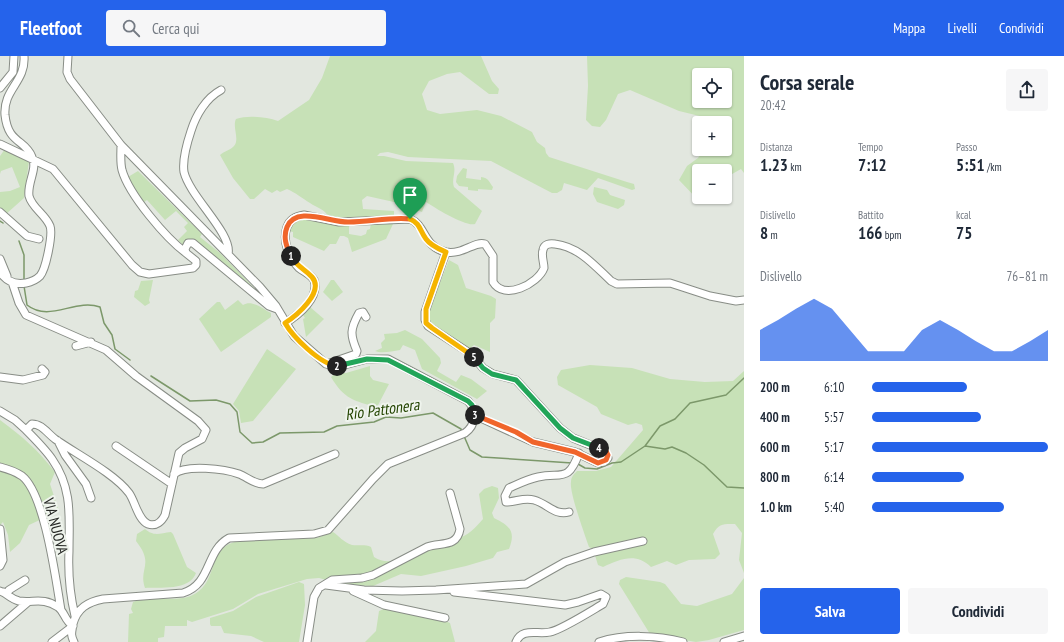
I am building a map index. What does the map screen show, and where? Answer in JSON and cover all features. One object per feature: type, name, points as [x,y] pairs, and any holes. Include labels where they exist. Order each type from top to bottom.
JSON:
[{"type":"street","points":[[0,88],[13,72],[14,56]]},
{"type":"street","points":[[0,272],[10,281],[23,283],[36,279],[43,271],[50,234],[49,225],[34,206],[30,196],[29,186],[34,160],[30,152],[12,136],[5,114],[8,95],[23,72],[24,56]]},
{"type":"street","points":[[68,56],[68,76],[121,145],[260,287],[277,309],[294,336],[326,364],[337,367],[367,359],[388,360],[468,401],[472,405],[474,415],[471,427],[462,434],[388,464],[328,530],[314,534],[229,538],[220,544],[202,579],[190,591],[183,593],[97,600],[83,606],[75,616]]},
{"type":"street","points":[[221,90],[201,109],[194,120],[187,146],[184,166],[188,185],[226,239],[229,250],[228,254]]},
{"type":"street","points":[[0,144],[54,169],[132,265],[140,272],[149,274],[189,269],[194,267],[196,262],[194,258],[186,253],[164,233],[149,215],[126,178],[121,163],[121,145]]},
{"type":"street","points":[[0,212],[26,236],[39,239]]},
{"type":"street","points":[[285,323],[298,314],[312,298],[315,289],[314,280],[297,266],[285,242],[290,221],[299,216],[308,216],[339,222],[410,219],[419,226],[427,241],[446,252],[463,251],[479,243],[485,244],[493,256],[494,282],[502,290],[510,290],[520,287],[540,276],[544,268],[542,254],[543,248],[547,244],[553,243],[580,252],[611,281],[617,284],[670,282],[710,296],[736,301],[744,300]]},
{"type":"street","points":[[186,253],[185,249],[187,245],[191,243],[196,244],[264,302],[272,308],[277,309]]},
{"type":"street","points":[[446,252],[426,309],[426,323],[471,354],[483,368],[492,374],[516,380],[560,428],[577,440],[606,451],[608,458],[604,462],[598,463],[579,453],[533,442],[516,432],[474,415]]},
{"type":"street","points":[[0,259],[19,303],[26,315],[91,342],[106,350],[136,376],[205,427],[206,433],[202,439],[185,448],[179,454],[168,508],[163,519],[156,524],[148,524],[142,519],[127,491],[103,471],[58,441],[39,425],[32,424],[26,430]]},
{"type":"street","points":[[326,364],[356,354],[357,351],[351,337],[351,332],[359,313],[363,312],[366,317]]},
{"type":"street","points":[[76,346],[82,346],[91,342]]},
{"type":"street","points":[[0,377],[23,380],[43,375],[45,372],[42,369]]},
{"type":"street","points":[[0,411],[15,420],[52,458],[68,498],[70,512],[69,559],[75,616],[70,635],[74,642]]},
{"type":"street","points":[[58,441],[65,455],[86,484],[92,498]]},
{"type":"street","points":[[116,446],[172,484]]},
{"type":"street","points":[[569,512],[560,513],[532,500],[524,499],[506,502],[505,496],[508,488],[516,484],[540,477],[563,476],[575,464],[579,453]]},
{"type":"street","points":[[174,474],[184,469],[220,470],[234,473],[263,484],[335,454]]},
{"type":"street","name":"VIA NUOVA","points":[[0,467],[9,469],[23,477],[32,488],[41,511],[61,610]]},
{"type":"street","points":[[308,642],[315,594],[319,588],[336,579],[368,577],[432,545],[452,542],[460,529],[450,493]]},
{"type":"street","points":[[0,529],[3,560],[0,566]]},
{"type":"street","points":[[326,585],[364,590],[444,590],[526,584],[565,562],[594,552],[643,541]]},
{"type":"street","points":[[2,591],[8,593],[9,590],[25,580]]},
{"type":"street","points":[[346,588],[379,603],[445,618]]},
{"type":"street","points":[[444,590],[484,597],[565,605],[601,594],[606,597],[603,604],[559,628],[547,633],[525,632],[516,642]]},
{"type":"street","points":[[2,591],[9,598],[28,602]]},
{"type":"street","points":[[0,626],[28,602],[36,599],[47,601],[61,610],[65,619],[73,626]]},
{"type":"street","points":[[52,642],[73,626]]},
{"type":"street","points":[[599,642],[625,636],[663,638],[683,642]]},
{"type":"street","points":[[724,642],[744,636]]},
{"type":"green space","points":[[330,56],[481,56],[492,81],[499,89],[498,94],[489,94],[460,72],[447,74],[429,81],[422,94],[427,110],[440,114],[477,110],[501,116],[532,132],[537,142],[545,148],[549,157],[634,184],[635,189],[632,190],[598,178],[587,190],[564,183],[562,190],[557,193],[552,193],[491,161],[408,157],[388,152],[380,153],[377,156],[406,161],[453,163],[454,187],[482,211],[475,224],[465,223],[458,220],[426,202],[422,212],[394,202],[367,196],[362,200],[363,209],[394,211],[394,216],[338,219],[328,216],[322,210],[287,189],[280,192],[277,190],[272,193],[265,189],[254,199],[250,199],[233,178],[220,155],[233,147],[236,143],[236,119],[257,117],[278,121],[309,100],[322,78]]},
{"type":"green space","points":[[587,56],[744,56],[744,173],[741,169],[732,174],[732,164],[692,164],[692,194],[679,180],[687,166],[699,156],[732,156],[732,116],[700,116],[679,111],[630,90],[618,94],[606,120],[600,127],[592,126],[586,120],[588,86]]},
{"type":"green space","points":[[5,149],[29,161],[24,198],[5,215],[0,208],[0,192],[10,191],[20,187],[12,167],[1,171],[0,174],[0,156]]},
{"type":"green space","points":[[463,168],[467,169],[466,178],[481,180],[481,177],[486,178],[493,187],[492,190],[468,190],[468,187],[459,186],[456,182],[457,176]]},
{"type":"green space","points":[[138,171],[202,234],[200,237],[220,253],[260,294],[197,242],[184,246],[178,240],[187,231],[184,227],[188,223],[176,211],[165,220],[147,200],[143,203],[128,177]]},
{"type":"green space","points":[[594,187],[607,190],[610,195],[625,200],[624,205],[618,209],[597,202],[593,194]]},
{"type":"green space","points":[[301,217],[349,224],[349,234],[361,236],[366,234],[367,230],[370,229],[371,223],[393,222],[393,224],[386,239],[352,252],[348,238],[340,236],[336,244],[330,244],[324,251],[293,237],[293,232],[289,231],[291,224]]},
{"type":"green space","points":[[449,260],[458,265],[466,288],[496,299],[495,318],[490,323],[490,352],[474,345],[469,349],[430,323],[428,319],[429,310]]},
{"type":"green space","points":[[153,280],[149,300],[150,303],[145,306],[134,297],[135,291],[138,290],[141,281]]},
{"type":"green space","points":[[331,280],[334,280],[343,292],[332,301],[323,292]]},
{"type":"green space","points":[[238,300],[243,305],[250,303],[257,305],[271,313],[271,317],[221,352],[199,319],[217,302],[220,302],[225,310]]},
{"type":"green space","points":[[310,307],[324,319],[306,337],[303,319],[305,318],[303,315]]},
{"type":"green space","points":[[405,330],[422,339],[440,358],[441,363],[437,371],[456,382],[461,375],[471,379],[487,391],[477,399],[422,369],[415,350],[403,345],[400,350],[384,352],[375,351],[382,348],[381,343],[385,339],[384,334],[397,333]]},
{"type":"green space","points":[[267,349],[296,369],[253,421],[241,423],[239,411],[233,404]]},
{"type":"green space","points":[[590,365],[632,368],[670,379],[705,382],[733,381],[744,371],[744,573],[739,560],[742,533],[735,524],[722,525],[717,528],[713,534],[720,554],[715,559],[689,560],[676,565],[667,561],[651,567],[640,560],[628,558],[603,567],[598,565],[593,549],[589,547],[572,495],[572,479],[577,471],[596,471],[611,467],[643,430],[642,425],[636,423],[628,425],[601,414],[597,407],[558,385],[557,377],[561,370]]},
{"type":"green space","points":[[370,366],[370,376],[373,380],[389,384],[377,407],[356,401],[345,395],[331,377],[336,373],[346,373]]},
{"type":"green space","points":[[0,420],[30,444],[55,472],[50,484],[59,511],[29,525],[20,543],[10,552],[8,535],[3,522],[0,525]]},
{"type":"green space","points":[[492,486],[498,488],[499,498],[492,513],[494,518],[508,527],[512,533],[509,549],[497,552],[493,558],[466,566],[421,576],[401,574],[373,586],[345,585],[319,578],[307,579],[258,594],[233,609],[192,622],[187,620],[187,626],[165,626],[164,637],[158,638],[158,642],[128,642],[129,614],[133,613],[131,609],[133,602],[149,599],[184,598],[199,591],[209,578],[218,555],[222,549],[229,544],[239,541],[317,538],[333,532],[349,544],[371,547],[374,557],[381,560],[396,560],[403,558],[431,543],[460,538],[471,531],[483,519],[479,494],[484,489]]},
{"type":"green space","points":[[145,529],[154,534],[171,532],[173,534],[187,567],[196,573],[193,579],[187,583],[174,587],[145,588],[143,576],[145,561],[142,549],[136,541],[137,534]]},
{"type":"green space","points":[[626,577],[665,584],[681,604],[697,606],[732,594],[744,578],[744,630],[709,640],[696,642],[650,634],[619,584],[620,580]]},
{"type":"green space","points":[[299,582],[304,584],[305,605],[299,642],[264,642],[251,636],[224,633],[221,626],[211,626],[210,624],[210,618],[233,611],[256,597]]},
{"type":"green space","points":[[386,608],[440,619],[450,623],[455,642],[365,642],[376,631],[379,611]]},
{"type":"waterway","name":"Rio Pattonera","points":[[19,241],[24,255],[24,280]]},
{"type":"waterway","name":"Rio Pattonera","points":[[24,286],[27,305],[36,310],[45,312],[81,305],[100,307],[104,323],[112,335],[115,349],[130,360]]},
{"type":"waterway","name":"Rio Pattonera","points":[[151,376],[190,401],[216,400],[230,404],[237,412],[240,432],[252,443],[263,442],[280,433],[324,432],[337,426],[374,422],[386,417],[401,418],[433,413],[461,429],[462,432]]},
{"type":"waterway","name":"Rio Pattonera","points":[[578,464],[585,468],[597,469],[612,463],[621,462],[645,446],[660,426],[675,419],[690,403],[726,395],[744,378]]},
{"type":"waterway","name":"Rio Pattonera","points":[[464,436],[470,450],[482,457],[572,463]]},
{"type":"waterway","points":[[645,446],[665,449],[672,447],[686,453],[704,465],[727,487],[744,488]]},
{"type":"route","points":[[304,215],[339,222],[410,219],[417,222],[427,241],[446,252],[446,257],[425,316],[428,326],[471,354],[488,372],[516,380],[560,428],[577,440],[606,451],[608,458],[604,462],[595,462],[571,450],[533,442],[516,432],[478,417],[474,415],[472,405],[468,401],[394,362],[381,358],[374,358],[337,367],[326,364],[290,331],[285,323],[298,314],[312,298],[316,286],[313,278],[297,266],[287,248],[285,234],[290,221],[304,215]]}]
